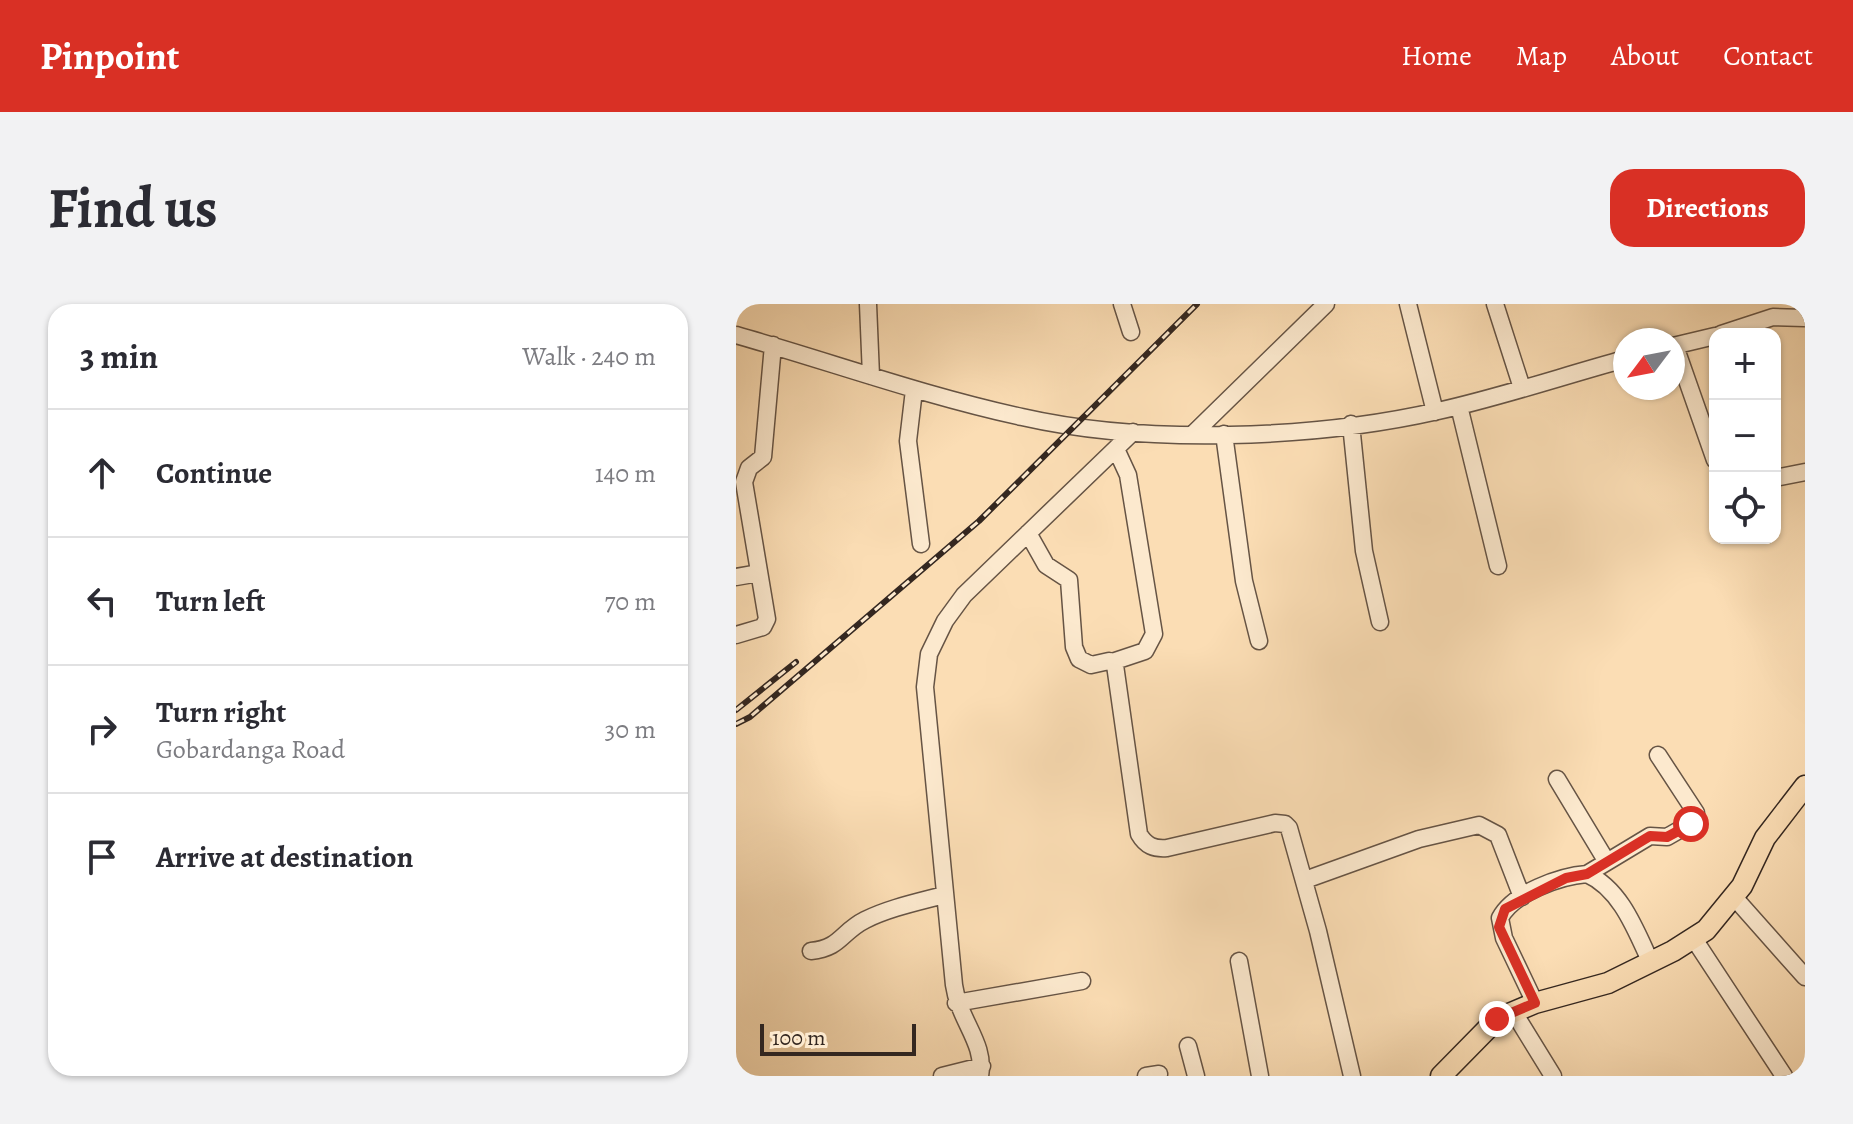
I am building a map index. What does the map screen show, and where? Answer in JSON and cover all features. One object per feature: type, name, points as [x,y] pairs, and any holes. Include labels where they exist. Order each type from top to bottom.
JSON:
[{"type":"main road","points":[[1441,1076],[1479,1036],[1513,1011],[1592,989],[1651,963],[1694,939],[1734,897],[1752,870],[1770,831],[1805,786]]},
{"type":"street","points":[[868,304],[871,376]]},
{"type":"street","points":[[1122,304],[1131,332]]},
{"type":"street","points":[[1193,434],[1326,304]]},
{"type":"street","points":[[1408,304],[1435,412]]},
{"type":"street","points":[[1495,304],[1522,388]]},
{"type":"street","points":[[1733,328],[1769,310],[1805,318]]},
{"type":"street","points":[[736,335],[914,390],[1023,418],[1133,432],[1193,434],[1351,424],[1435,412],[1613,362]]},
{"type":"street","points":[[1685,343],[1709,337]]},
{"type":"street","points":[[736,635],[763,627],[767,619],[744,482],[749,468],[763,457],[773,345]]},
{"type":"street","points":[[1685,377],[1709,443]]},
{"type":"street","points":[[914,390],[908,441],[921,544]]},
{"type":"street","points":[[1459,406],[1498,566]]},
{"type":"street","points":[[1351,424],[1364,551],[1380,622]]},
{"type":"street","points":[[942,1076],[981,1071],[978,1046],[956,1003],[927,724],[925,687],[929,654],[954,607],[1133,432]]},
{"type":"street","points":[[1224,434],[1244,581],[1259,641]]},
{"type":"street","points":[[1028,533],[1046,565],[1069,580],[1074,647],[1079,659],[1091,665],[1145,651],[1154,634],[1128,475],[1116,449]]},
{"type":"street","points":[[1781,477],[1805,472]]},
{"type":"street","points":[[736,577],[759,573]]},
{"type":"street","points":[[1112,662],[1143,841],[1152,847],[1167,848],[1285,824],[1293,834],[1352,1076]]},
{"type":"street","points":[[1535,1003],[1499,927],[1505,909],[1522,897],[1566,878],[1587,874],[1650,836],[1667,837],[1697,818],[1658,755]]},
{"type":"street","points":[[1557,779],[1607,862]]},
{"type":"street","points":[[1305,880],[1419,839],[1479,825],[1498,835],[1522,897]]},
{"type":"street","points":[[1587,874],[1597,878],[1618,900],[1651,963]]},
{"type":"street","points":[[811,951],[833,947],[858,924],[872,917],[944,895]]},
{"type":"street","points":[[1734,897],[1805,977]]},
{"type":"street","points":[[1694,939],[1784,1076]]},
{"type":"street","points":[[1239,961],[1260,1076]]},
{"type":"street","points":[[956,1003],[1082,981]]},
{"type":"street","points":[[1513,1011],[1553,1076]]},
{"type":"street","points":[[1188,1046],[1196,1076]]},
{"type":"railway","points":[[736,724],[750,717],[979,521],[1197,304]]},
{"type":"railway","points":[[736,710],[796,662]]},
{"type":"route","points":[[1497,1019],[1535,1003],[1499,927],[1505,909],[1522,897],[1566,878],[1587,874],[1654,834],[1667,837],[1691,824]]}]
